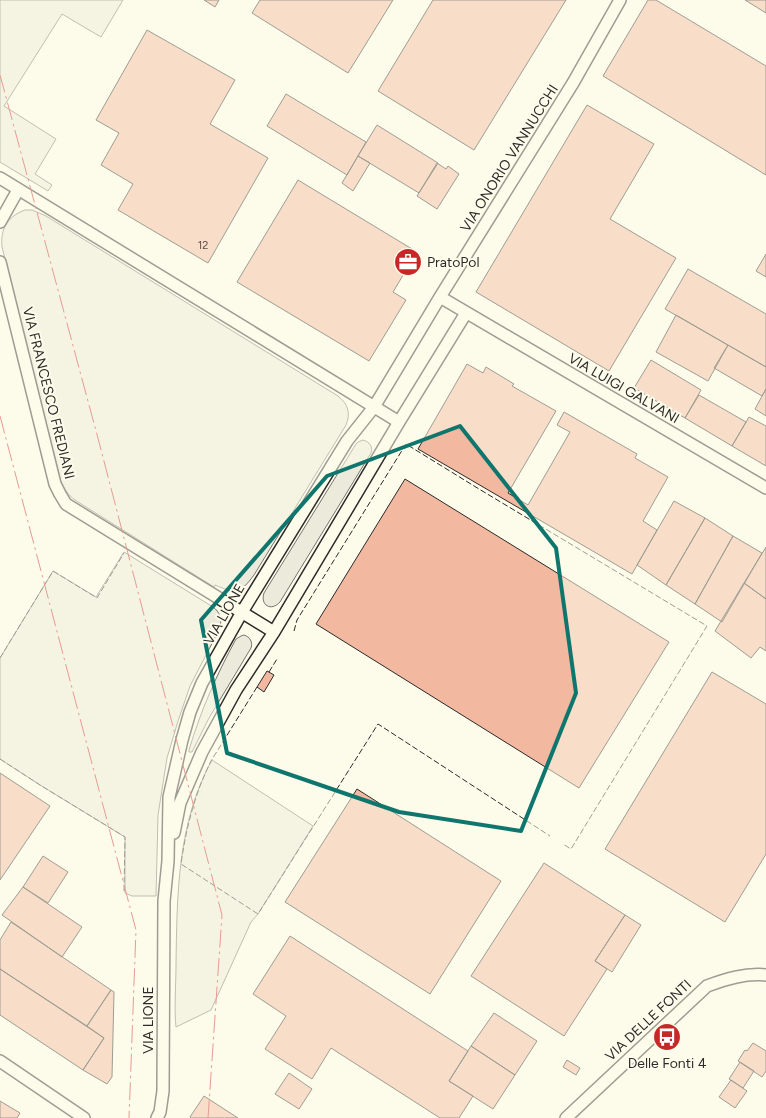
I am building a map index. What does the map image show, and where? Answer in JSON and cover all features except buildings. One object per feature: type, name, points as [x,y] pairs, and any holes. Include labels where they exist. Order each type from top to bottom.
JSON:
[{"type":"street","name":"VIA ONORIO VANNUCCHI","points":[[374,407],[572,83],[620,0]]},
{"type":"street","points":[[0,178],[399,422],[466,313]]},
{"type":"street","points":[[0,222],[18,190]]},
{"type":"street","name":"VIA FRANCESCO FREDIANI","points":[[0,262],[55,484],[66,504],[274,632]]},
{"type":"street","name":"VIA LUIGI GALVANI","points":[[440,297],[766,488]]},
{"type":"street","name":"VIA LIONE","points":[[157,1118],[160,1112],[162,1091],[164,901],[168,861],[169,797],[190,712],[202,684],[242,612],[347,441],[374,407]]},
{"type":"street","name":"VIA LIONE","points":[[168,861],[180,803],[202,752],[236,690],[274,632],[399,422]]},
{"type":"street","name":"VIA DELLE FONTI","points":[[566,1118],[707,986],[735,976],[766,974]]},
{"type":"street","points":[[0,1061],[84,1118]]},
{"type":"highlighted area","points":[[460,426],[556,548],[576,693],[521,831],[399,812],[227,753],[201,620],[327,476]]},
{"type":"shaded area","points":[[0,0],[123,0],[101,37],[62,14],[4,106],[56,139],[35,174],[52,185],[48,191],[0,162]]},
{"type":"shaded area","points":[[25,210],[32,210],[46,216],[338,396],[344,402],[348,413],[346,425],[254,575],[241,589],[233,591],[215,585],[214,587],[78,502],[64,488],[2,247],[2,234],[6,224],[14,216]]},
{"type":"shaded area","points":[[363,440],[370,445],[371,453],[280,602],[277,605],[267,606],[263,597],[264,593],[356,444]]},
{"type":"shaded area","points":[[124,552],[213,607],[219,613],[221,619],[220,628],[190,686],[167,758],[158,815],[156,896],[132,896],[125,893],[125,837],[0,759],[0,658],[53,571],[96,597]]},
{"type":"shaded area","points":[[244,635],[250,640],[251,648],[209,718],[192,752],[189,752],[204,707],[216,680],[236,639]]},
{"type":"shaded area","points":[[212,760],[313,826],[258,914],[251,922],[211,1010],[176,1027],[177,913],[181,860],[185,834],[192,809],[200,784]]},
{"type":"fence","points":[[294,631],[297,620],[406,444],[707,626],[571,849],[563,844]]},
{"type":"fence","points":[[0,658],[53,571],[97,598],[124,553]]},
{"type":"fence","points":[[269,672],[277,659]]},
{"type":"fence","points":[[257,687],[205,773],[192,811],[181,864],[258,914],[378,724],[550,836]]},
{"type":"fence","points":[[0,759],[125,837],[124,892]]},
{"type":"power","points":[[0,75],[99,442],[222,915],[208,1118]]},
{"type":"power","points":[[0,416],[136,930],[129,1118]]},
{"type":"place","name":"PratoPol","points":[[408,262]]},
{"type":"place","name":"Delle Fonti 4","points":[[667,1037]]}]
